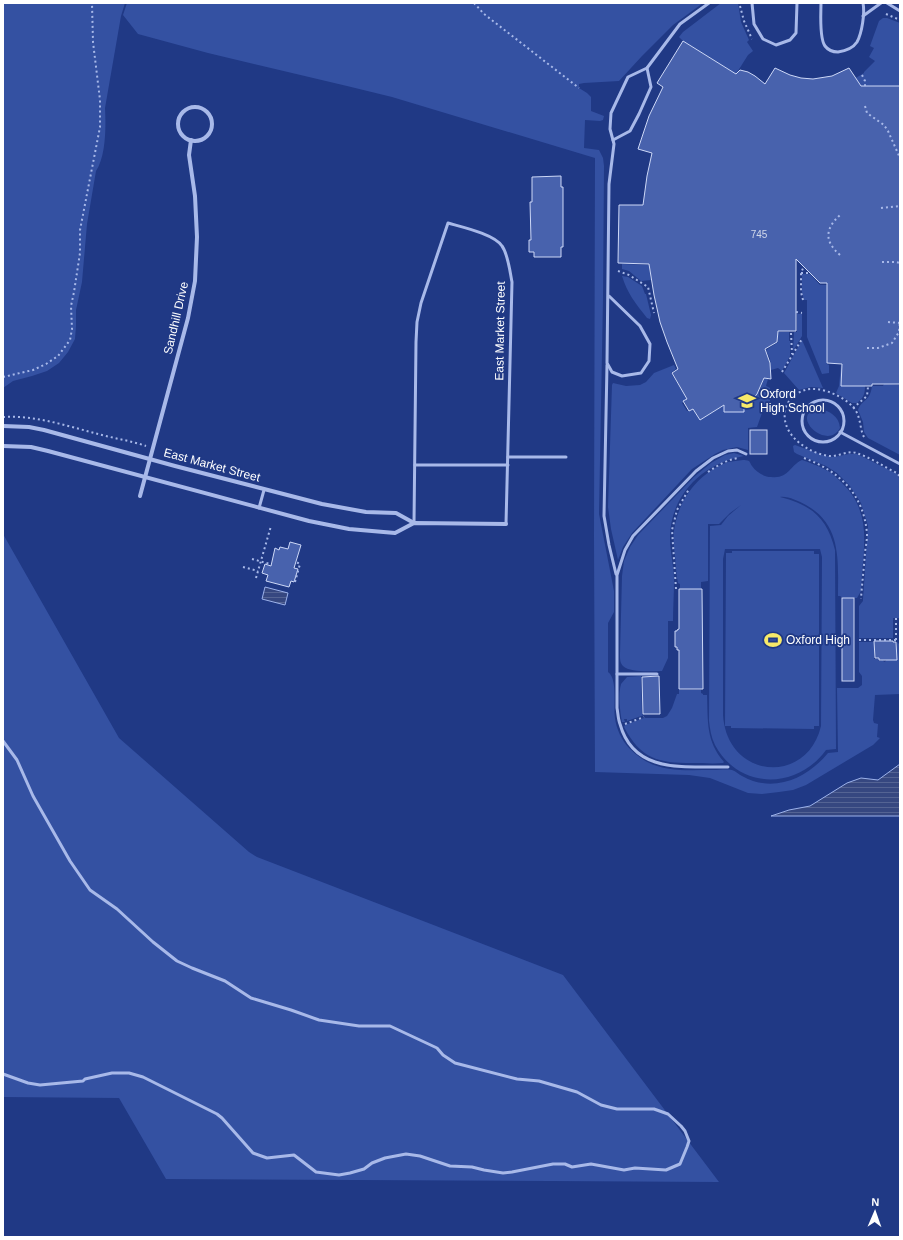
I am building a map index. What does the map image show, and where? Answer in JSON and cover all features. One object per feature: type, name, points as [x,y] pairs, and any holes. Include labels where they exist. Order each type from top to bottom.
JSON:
[{"type":"street","points":[[190,107],[199,107],[208,112],[212,120],[211,130],[209,134],[201,140],[191,140],[186,138],[180,131],[178,127],[179,117],[190,107]]},
{"type":"street","name":"Sandhill Drive","points":[[140,496],[188,318],[195,280],[197,238],[195,196],[189,155],[191,140]]},
{"type":"street","name":"East Market Street","points":[[3,426],[29,427],[44,430],[264,490],[343,509],[366,512],[396,513],[414,523]]},
{"type":"street","name":"East Market Street","points":[[3,446],[31,447],[48,451],[327,526],[395,533],[414,523],[506,524]]},
{"type":"lane","points":[[709,3],[680,24],[647,68],[628,77],[611,113],[610,129],[614,144],[609,184],[609,296],[604,516],[609,545],[617,575],[617,708],[620,726],[626,739],[638,754],[654,763],[672,766],[728,767]]},
{"type":"lane","points":[[752,3],[754,24],[763,39],[776,45],[790,40],[796,33],[797,3]]},
{"type":"lane","points":[[821,3],[822,36],[824,46],[833,52],[845,51],[856,43],[862,27],[863,3]]},
{"type":"lane","points":[[863,16],[881,3]]},
{"type":"lane","points":[[887,3],[900,11]]},
{"type":"lane","points":[[613,140],[630,131],[639,114],[651,87],[647,68]]},
{"type":"lane","name":"East Market Street","points":[[414,523],[417,322],[421,303],[448,222],[487,235],[502,246],[509,264],[512,282],[506,524]]},
{"type":"lane","points":[[607,363],[612,372],[622,376],[641,373],[649,361],[650,344],[640,326],[609,296]]},
{"type":"lane","points":[[827,401],[833,403],[838,407],[844,419],[840,432],[830,441],[823,442],[810,437],[805,432],[803,426],[802,419],[804,412],[813,403],[827,401]]},
{"type":"lane","points":[[840,432],[900,464]]},
{"type":"lane","points":[[617,575],[625,550],[634,536],[696,471],[713,458],[728,451],[737,450],[746,454]]},
{"type":"lane","points":[[508,457],[566,456]]},
{"type":"lane","points":[[415,465],[508,465]]},
{"type":"lane","points":[[259,508],[264,490]]},
{"type":"lane","points":[[617,674],[657,674]]},
{"type":"lane","points":[[3,741],[17,760],[33,796],[80,878],[90,890],[117,909],[153,942],[177,961],[226,981],[251,998],[319,1020],[359,1026],[390,1026],[438,1048],[443,1055],[454,1063],[517,1079],[539,1081],[577,1092],[601,1105],[616,1109],[654,1109],[668,1114],[685,1131],[689,1141],[680,1164],[666,1170],[635,1168],[624,1170],[591,1164],[572,1167],[565,1164],[553,1164],[503,1173],[472,1167],[450,1166],[420,1156],[406,1154],[386,1158],[372,1163],[364,1169],[350,1174],[328,1174],[316,1172],[294,1155],[267,1158],[253,1153],[217,1114],[143,1077],[128,1073],[112,1073],[85,1079],[83,1081],[40,1085],[28,1083],[3,1074]]},
{"type":"path","points":[[3,377],[33,370],[46,364],[58,356],[70,340],[72,329],[71,306],[80,253],[80,230],[100,127],[100,100],[93,42],[92,3]]},
{"type":"path","points":[[474,3],[495,23],[579,88]]},
{"type":"path","points":[[740,6],[744,21],[752,39]]},
{"type":"path","points":[[886,14],[900,20]]},
{"type":"path","points":[[862,75],[865,81],[865,86]]},
{"type":"path","points":[[865,106],[867,113],[881,122],[888,131],[900,158]]},
{"type":"path","points":[[881,208],[900,206]]},
{"type":"path","points":[[840,215],[833,221],[828,232],[828,240],[834,250],[840,255]]},
{"type":"path","points":[[882,262],[900,263]]},
{"type":"path","points":[[803,300],[800,292],[801,273],[804,266]]},
{"type":"path","points":[[618,271],[629,275],[648,287],[654,313]]},
{"type":"path","points":[[801,273],[810,273]]},
{"type":"path","points":[[796,312],[802,312]]},
{"type":"path","points":[[867,348],[878,348],[892,343],[899,332],[900,322],[888,322]]},
{"type":"path","points":[[791,333],[792,355]]},
{"type":"path","points":[[782,372],[802,339]]},
{"type":"path","points":[[853,408],[867,396],[868,387]]},
{"type":"path","points":[[3,417],[22,417],[52,422],[153,448]]},
{"type":"path","points":[[705,474],[718,465],[740,458]]},
{"type":"path","points":[[804,458],[820,464],[830,470],[843,482],[858,500],[864,517],[867,535],[861,599]]},
{"type":"path","points":[[676,590],[672,530],[677,510],[693,484]]},
{"type":"path","points":[[256,578],[271,526]]},
{"type":"path","points":[[252,559],[270,564]]},
{"type":"path","points":[[295,582],[300,564],[296,562]]},
{"type":"path","points":[[243,567],[258,571]]},
{"type":"path","points":[[896,618],[896,640]]},
{"type":"path","points":[[859,640],[900,640]]},
{"type":"path","points":[[620,726],[644,717]]},
{"type":"shaded area","points":[[3,3],[125,3],[121,16],[105,108],[104,149],[96,171],[87,224],[82,282],[76,310],[75,339],[68,352],[59,363],[47,371],[13,381],[3,388]]},
{"type":"shaded area","points":[[127,3],[703,3],[673,25],[619,81],[579,84],[579,88],[591,97],[591,111],[604,116],[603,120],[600,121],[585,120],[584,148],[599,150],[603,158],[604,166],[599,514],[614,591],[614,612],[608,623],[608,672],[611,675],[614,686],[616,722],[618,730],[626,745],[638,756],[658,766],[679,770],[730,770],[753,781],[774,784],[785,782],[795,779],[813,768],[828,753],[838,752],[837,688],[858,688],[862,685],[862,676],[859,672],[859,642],[874,642],[874,659],[878,659],[879,661],[883,660],[884,662],[886,660],[897,660],[897,642],[899,644],[900,651],[900,694],[875,695],[873,720],[874,723],[878,724],[877,737],[880,738],[873,745],[806,785],[793,790],[779,792],[762,794],[748,793],[710,778],[689,775],[595,772],[595,158],[392,97],[208,53],[138,34],[123,15]]},
{"type":"shaded area","points":[[721,3],[738,3],[741,22],[749,40],[747,42],[753,51],[748,55],[736,74],[679,37],[683,32]]},
{"type":"shaded area","points":[[883,18],[900,23],[900,86],[852,86],[849,82],[864,73],[875,61],[869,57],[874,48],[870,46],[879,21]]},
{"type":"shaded area","points":[[622,264],[649,265],[651,280],[641,281],[629,271],[622,269]]},
{"type":"shaded area","points":[[802,274],[810,274],[820,285],[827,285],[827,364],[829,365],[829,373],[822,374],[807,337],[807,300],[804,300],[802,292]]},
{"type":"shaded area","points":[[622,276],[628,277],[642,286],[646,294],[651,315],[650,319],[647,318],[632,298],[626,288]]},
{"type":"shaded area","points":[[797,314],[802,314],[802,336],[793,351],[794,332],[797,332]]},
{"type":"shaded area","points":[[778,332],[789,332],[790,341],[790,356],[782,371],[778,368],[771,370],[770,359],[766,350],[778,342]]},
{"type":"shaded area","points":[[802,340],[823,388],[811,387],[799,390],[784,373]]},
{"type":"shaded area","points":[[674,365],[676,369],[671,373],[687,399],[682,403],[687,411],[693,409],[700,420],[724,405],[725,412],[744,412],[744,406],[757,394],[764,378],[768,379],[766,386],[770,388],[770,405],[762,413],[757,427],[748,428],[748,450],[737,447],[723,450],[692,469],[632,533],[623,547],[618,560],[608,507],[612,385],[613,383],[626,386],[640,385],[646,382],[654,373]]},
{"type":"shaded area","points":[[841,365],[841,386],[865,386],[865,392],[861,400],[857,403],[852,403],[836,393],[839,386]]},
{"type":"shaded area","points":[[884,384],[900,385],[900,455],[868,438],[864,432],[863,422],[858,410],[870,395],[872,386],[883,386]]},
{"type":"shaded area","points":[[818,409],[830,412],[838,420],[840,428],[834,434],[827,436],[819,434],[808,424],[807,417],[810,412]]},
{"type":"shaded area","points":[[795,445],[825,456],[834,457],[857,454],[897,474],[899,478],[899,618],[893,618],[893,638],[859,638],[859,606],[863,601],[868,526],[861,503],[850,486],[837,473],[826,466],[794,452],[793,446]]},
{"type":"shaded area","points":[[734,453],[744,456],[715,466],[703,474],[683,495],[671,522],[670,538],[674,576],[673,621],[668,621],[668,658],[662,671],[641,671],[626,668],[620,661],[622,576],[624,561],[630,547],[638,535],[694,477],[711,463],[725,455]]},
{"type":"shaded area","points":[[802,460],[829,472],[835,476],[852,494],[859,507],[863,520],[864,547],[861,591],[857,598],[843,598],[838,596],[836,545],[832,533],[826,523],[818,513],[806,505],[790,498],[780,497],[801,504],[816,514],[827,529],[835,550],[836,749],[826,750],[814,763],[800,772],[784,778],[769,779],[753,777],[738,770],[725,760],[715,745],[709,721],[710,526],[721,525],[728,516],[741,505],[730,513],[719,524],[708,524],[708,581],[701,582],[701,589],[680,589],[680,584],[678,583],[677,577],[674,531],[676,520],[685,498],[691,489],[707,473],[728,462],[749,461],[758,472],[768,477],[782,476]],"holes":[[[725,549],[820,549],[822,557],[821,726],[813,745],[800,759],[785,766],[768,767],[752,762],[738,752],[728,736],[723,715],[723,559]]]},
{"type":"shaded area","points":[[3,534],[119,738],[249,852],[257,857],[563,975],[719,1182],[166,1179],[119,1098],[3,1097]]},
{"type":"shaded area","name":"Oxford High","points":[[732,551],[814,551],[814,554],[819,554],[819,726],[814,726],[814,729],[731,728],[731,726],[725,726],[726,553],[732,553]]},
{"type":"shaded area","points":[[265,587],[288,593],[285,605],[262,599]]},
{"type":"shaded area","points":[[641,676],[642,714],[644,715],[627,721],[627,719],[624,719],[625,722],[622,722],[619,698],[621,684],[627,677]]},
{"type":"shaded area","points":[[679,690],[701,690],[703,695],[707,695],[709,731],[714,746],[724,762],[723,763],[680,763],[660,760],[644,752],[630,738],[624,727],[625,725],[644,718],[663,718],[667,716],[672,708],[677,694],[679,694]]},
{"type":"shaded area","points":[[900,764],[900,816],[771,816],[789,810],[810,806],[847,783],[861,778],[878,780]]},
{"type":"building","points":[[683,41],[736,74],[740,70],[748,72],[765,84],[775,68],[790,75],[813,79],[832,76],[849,68],[861,86],[900,86],[900,384],[841,386],[842,364],[827,363],[827,283],[820,283],[796,259],[796,331],[778,331],[777,342],[765,349],[770,363],[771,379],[764,378],[757,394],[744,406],[744,412],[724,412],[724,405],[700,420],[693,409],[689,411],[683,401],[687,399],[672,373],[678,369],[660,322],[649,264],[618,263],[619,205],[643,205],[652,153],[638,149],[649,116],[663,87],[657,83]]},
{"type":"building","points":[[561,176],[561,187],[563,187],[563,247],[561,247],[561,257],[534,257],[534,252],[529,252],[529,240],[531,240],[530,202],[532,202],[532,177]]},
{"type":"building","points":[[750,430],[767,430],[767,454],[750,454]]},
{"type":"building","points":[[290,542],[301,545],[294,568],[298,569],[294,582],[291,581],[289,587],[266,581],[268,575],[262,573],[265,564],[271,566],[275,548],[279,550],[280,547],[288,549]]},
{"type":"building","points":[[679,589],[702,589],[703,689],[679,689],[679,650],[675,647],[675,631],[679,629]]},
{"type":"building","points":[[842,598],[854,598],[854,681],[842,681]]},
{"type":"building","points":[[874,641],[896,642],[897,660],[879,660],[879,658],[875,658]]},
{"type":"building","points":[[659,676],[660,714],[643,714],[642,677]]},
{"type":"place","name":"Oxford High School","points":[[747,401]]},
{"type":"place","name":"Oxford High","points":[[773,640]]}]
